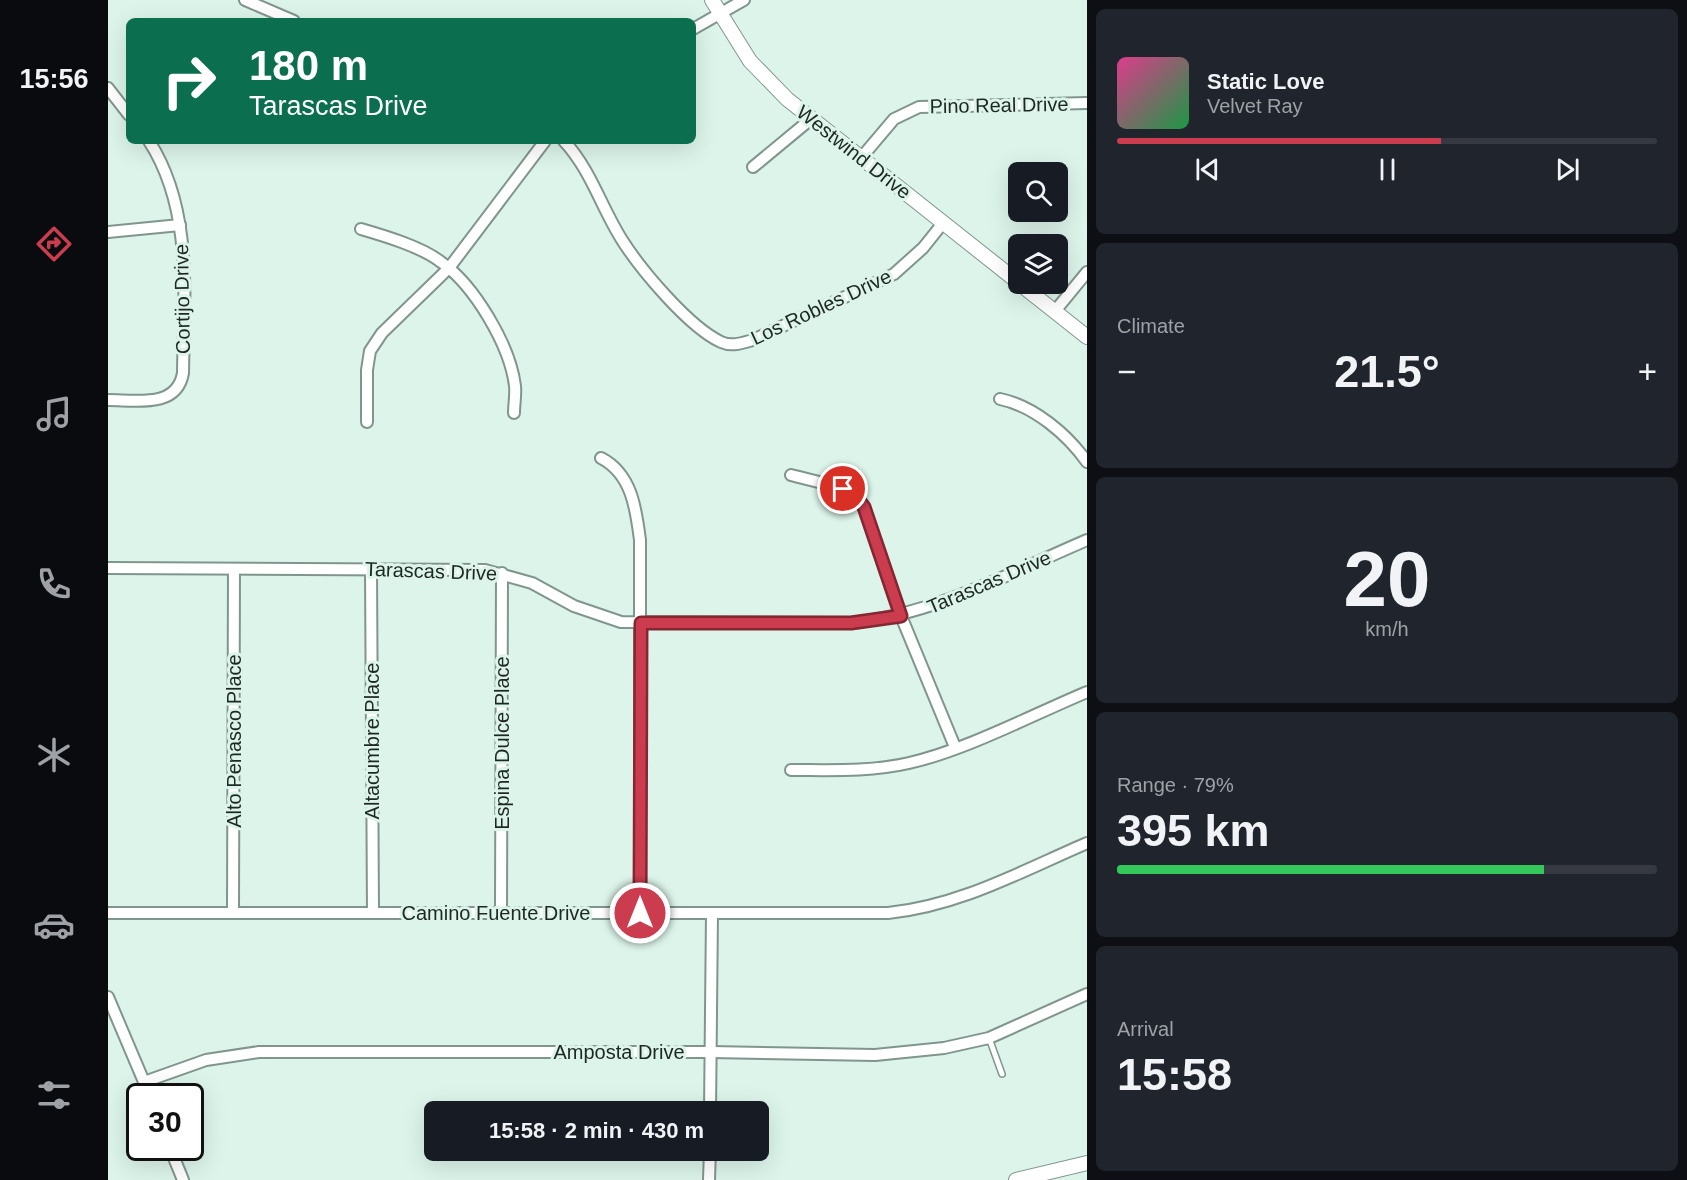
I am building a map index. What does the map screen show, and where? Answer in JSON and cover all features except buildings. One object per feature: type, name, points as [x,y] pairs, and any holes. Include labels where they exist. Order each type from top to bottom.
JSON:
[{"type":"main road","name":"Westwind Drive","points":[[712,0],[750,61],[787,99],[1008,274]]},
{"type":"main road","name":"Westwind Drive","points":[[1033,294],[1087,336]]},
{"type":"main road","points":[[1016,1180],[1087,1163]]},
{"type":"street","points":[[245,0],[287,18]]},
{"type":"street","points":[[696,27],[744,0]]},
{"type":"street","points":[[108,88],[126,111]]},
{"type":"street","name":"Pino Real Drive","points":[[861,158],[894,119],[919,107],[1087,103]]},
{"type":"street","points":[[753,167],[811,120]]},
{"type":"street","name":"Cortijo Drive","points":[[108,400],[164,399],[180,384],[183,343],[180,225],[171,183],[151,144]]},
{"type":"street","points":[[368,422],[366,395],[370,351],[382,333],[449,268],[543,144]]},
{"type":"street","name":"Los Robles Drive","points":[[566,144],[590,177],[622,240],[646,274],[700,327],[721,342],[730,344],[753,340],[884,280],[912,259],[943,223]]},
{"type":"street","points":[[108,232],[128,228],[180,225]]},
{"type":"street","points":[[361,229],[440,260],[467,285],[499,340],[515,386],[514,413]]},
{"type":"street","points":[[1055,311],[1087,272]]},
{"type":"street","points":[[1000,399],[1030,411],[1059,431],[1087,462]]},
{"type":"street","points":[[601,458],[612,465],[626,481],[637,516],[641,551],[640,913]]},
{"type":"street","points":[[791,475],[843,489],[858,499],[869,520],[901,616],[955,747]]},
{"type":"street","name":"Tarascas Drive","points":[[108,568],[472,569],[502,573],[544,588],[594,615],[621,622],[851,623],[901,616],[929,608],[1087,540]]},
{"type":"street","name":"Alto Penasco Place","points":[[233,913],[234,569]]},
{"type":"street","name":"Altacumbre Place","points":[[371,569],[373,913]]},
{"type":"street","name":"Espina Dulce Place","points":[[501,913],[502,573]]},
{"type":"street","points":[[791,770],[870,770],[908,764],[1087,692]]},
{"type":"street","name":"Camino Fuente Drive","points":[[108,913],[907,911],[962,897],[1087,843]]},
{"type":"street","points":[[710,1101],[712,913]]},
{"type":"street","name":"Amposta Drive","points":[[144,1082],[206,1060],[259,1052],[711,1052],[875,1055],[944,1048],[989,1038],[1087,994]]},
{"type":"street","points":[[108,997],[144,1082]]},
{"type":"street","points":[[175,1161],[183,1180]]},
{"type":"street","points":[[710,1161],[710,1180]]},
{"type":"lane","points":[[989,1038],[1002,1074]]},
{"type":"route","points":[[640,913],[641,623],[851,623],[901,616],[864,507],[858,499],[843,489]]}]
